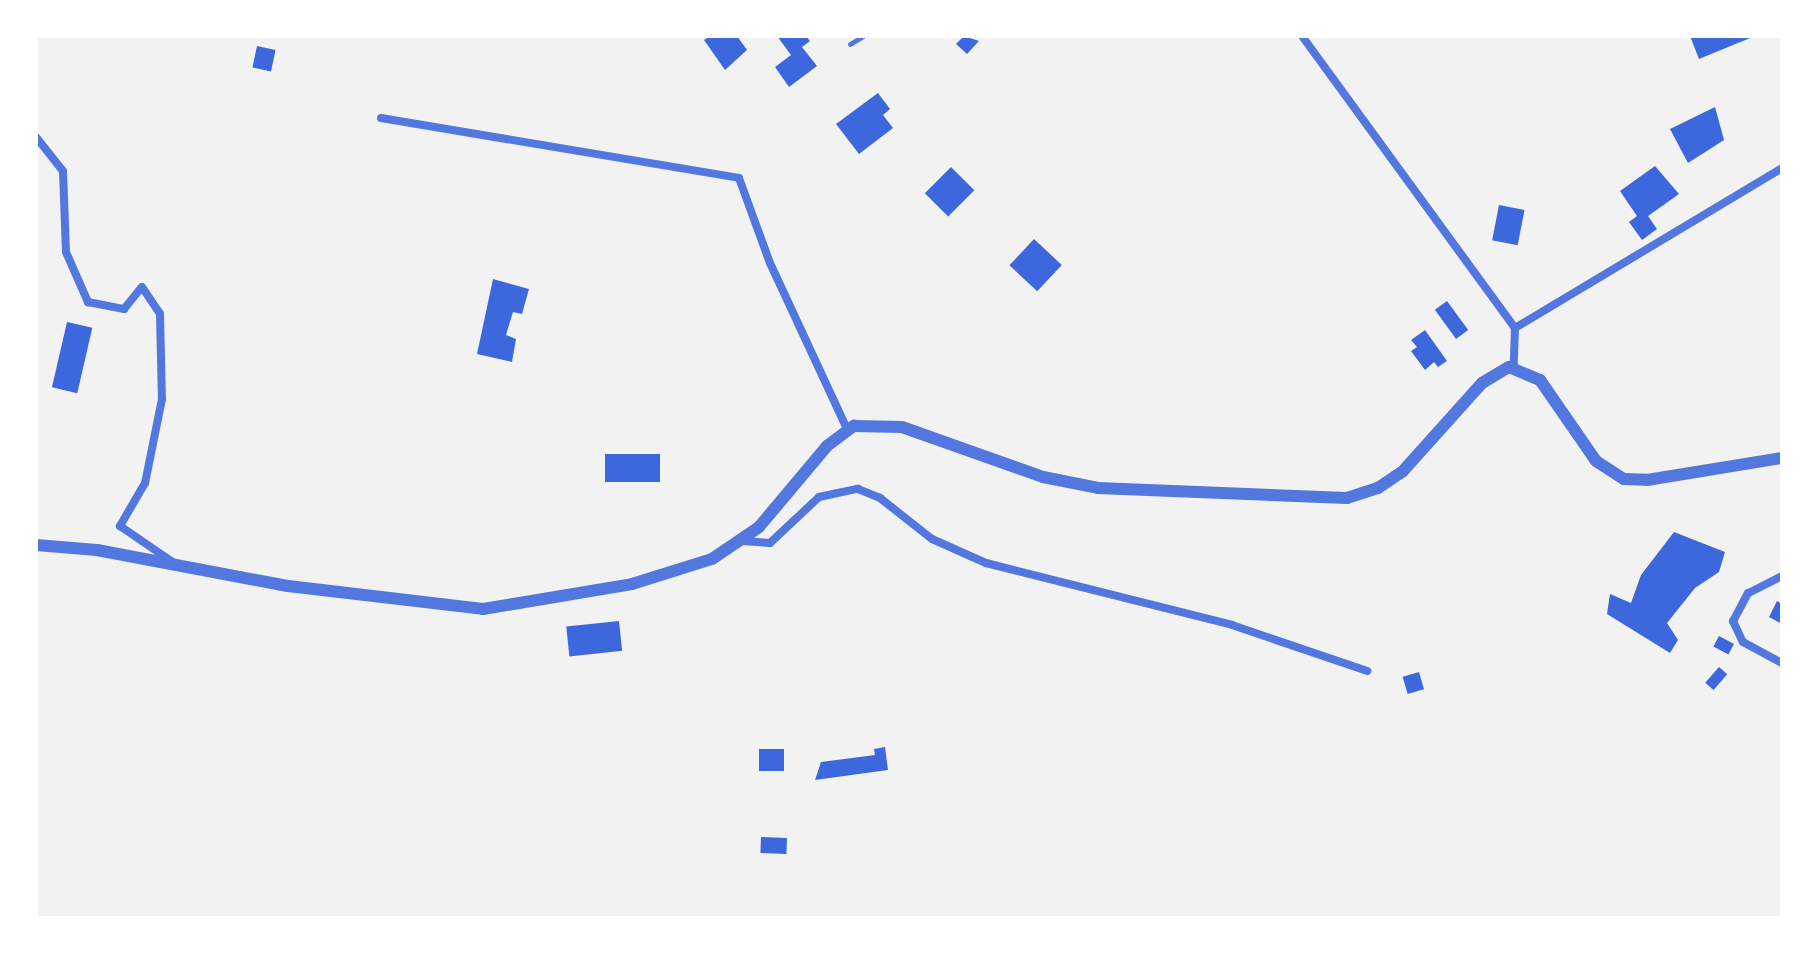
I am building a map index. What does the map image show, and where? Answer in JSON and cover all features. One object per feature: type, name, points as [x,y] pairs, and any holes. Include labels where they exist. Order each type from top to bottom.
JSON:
[{"type":"street","points":[[1302,36],[1515,328],[1514,366]]},
{"type":"street","points":[[381,118],[739,178],[770,263],[847,429]]},
{"type":"street","points":[[36,137],[63,171],[66,252],[88,302],[124,309],[142,287],[160,314],[159,413],[145,483],[120,526],[177,565]]},
{"type":"street","points":[[1515,328],[1782,168]]},
{"type":"street","points":[[36,545],[177,565],[288,586],[483,609],[651,580],[704,562],[742,541],[847,429],[874,424],[902,427],[1043,477],[1098,488],[1339,499],[1365,493],[1397,476],[1482,383],[1514,366]]},
{"type":"street","points":[[1514,366],[1540,380],[1596,461],[1624,479],[1647,480],[1782,458]]},
{"type":"street","points":[[742,541],[770,543],[825,493],[864,491],[932,539],[986,563],[1232,625],[1367,671]]},
{"type":"street","points":[[1782,576],[1748,593],[1733,621],[1743,642],[1782,663]]},
{"type":"lane","points":[[850,44],[863,36]]},
{"type":"building","points":[[710,36],[737,36],[747,50],[725,70],[704,40]]},
{"type":"building","points":[[777,36],[806,36],[810,41],[802,47],[817,66],[789,87],[775,67],[791,55]]},
{"type":"building","points":[[964,36],[979,41],[967,54],[956,44]]},
{"type":"building","points":[[1690,36],[1755,36],[1699,59]]},
{"type":"building","points":[[257,46],[276,50],[271,71],[252,68]]},
{"type":"building","points":[[878,93],[890,109],[883,115],[893,128],[859,154],[836,124]]},
{"type":"building","points":[[1715,107],[1724,140],[1688,163],[1670,129]]},
{"type":"building","points":[[1655,166],[1679,194],[1648,216],[1657,229],[1642,240],[1629,222],[1637,216],[1620,191]]},
{"type":"building","points":[[951,167],[974,190],[948,216],[925,193]]},
{"type":"building","points":[[1499,205],[1525,210],[1518,245],[1492,240]]},
{"type":"building","points":[[1034,239],[1062,265],[1037,291],[1009,265]]},
{"type":"building","points":[[493,279],[529,289],[522,314],[513,312],[506,335],[516,339],[512,362],[477,354]]},
{"type":"building","points":[[1447,301],[1468,330],[1456,339],[1435,310]]},
{"type":"building","points":[[67,322],[92,328],[77,393],[52,387]]},
{"type":"building","points":[[1425,330],[1447,361],[1438,367],[1434,362],[1425,370],[1411,351],[1417,347],[1411,340]]},
{"type":"building","points":[[605,454],[660,454],[660,482],[605,482]]},
{"type":"building","points":[[1674,532],[1725,552],[1719,572],[1695,588],[1667,623],[1678,640],[1670,653],[1607,614],[1610,594],[1631,603],[1641,575]]},
{"type":"building","points":[[1777,601],[1782,604],[1782,624],[1769,617]]},
{"type":"building","points":[[619,621],[622,651],[569,656],[566,627]]},
{"type":"building","points":[[1719,636],[1734,644],[1728,655],[1713,647]]},
{"type":"building","points":[[1719,667],[1727,674],[1714,690],[1705,683]]},
{"type":"building","points":[[1419,672],[1424,689],[1408,694],[1403,677]]},
{"type":"building","points":[[885,747],[888,770],[815,780],[821,762],[875,755],[874,749]]},
{"type":"building","points":[[759,749],[784,749],[784,771],[759,771]]},
{"type":"building","points":[[761,837],[787,838],[786,854],[760,853]]}]
